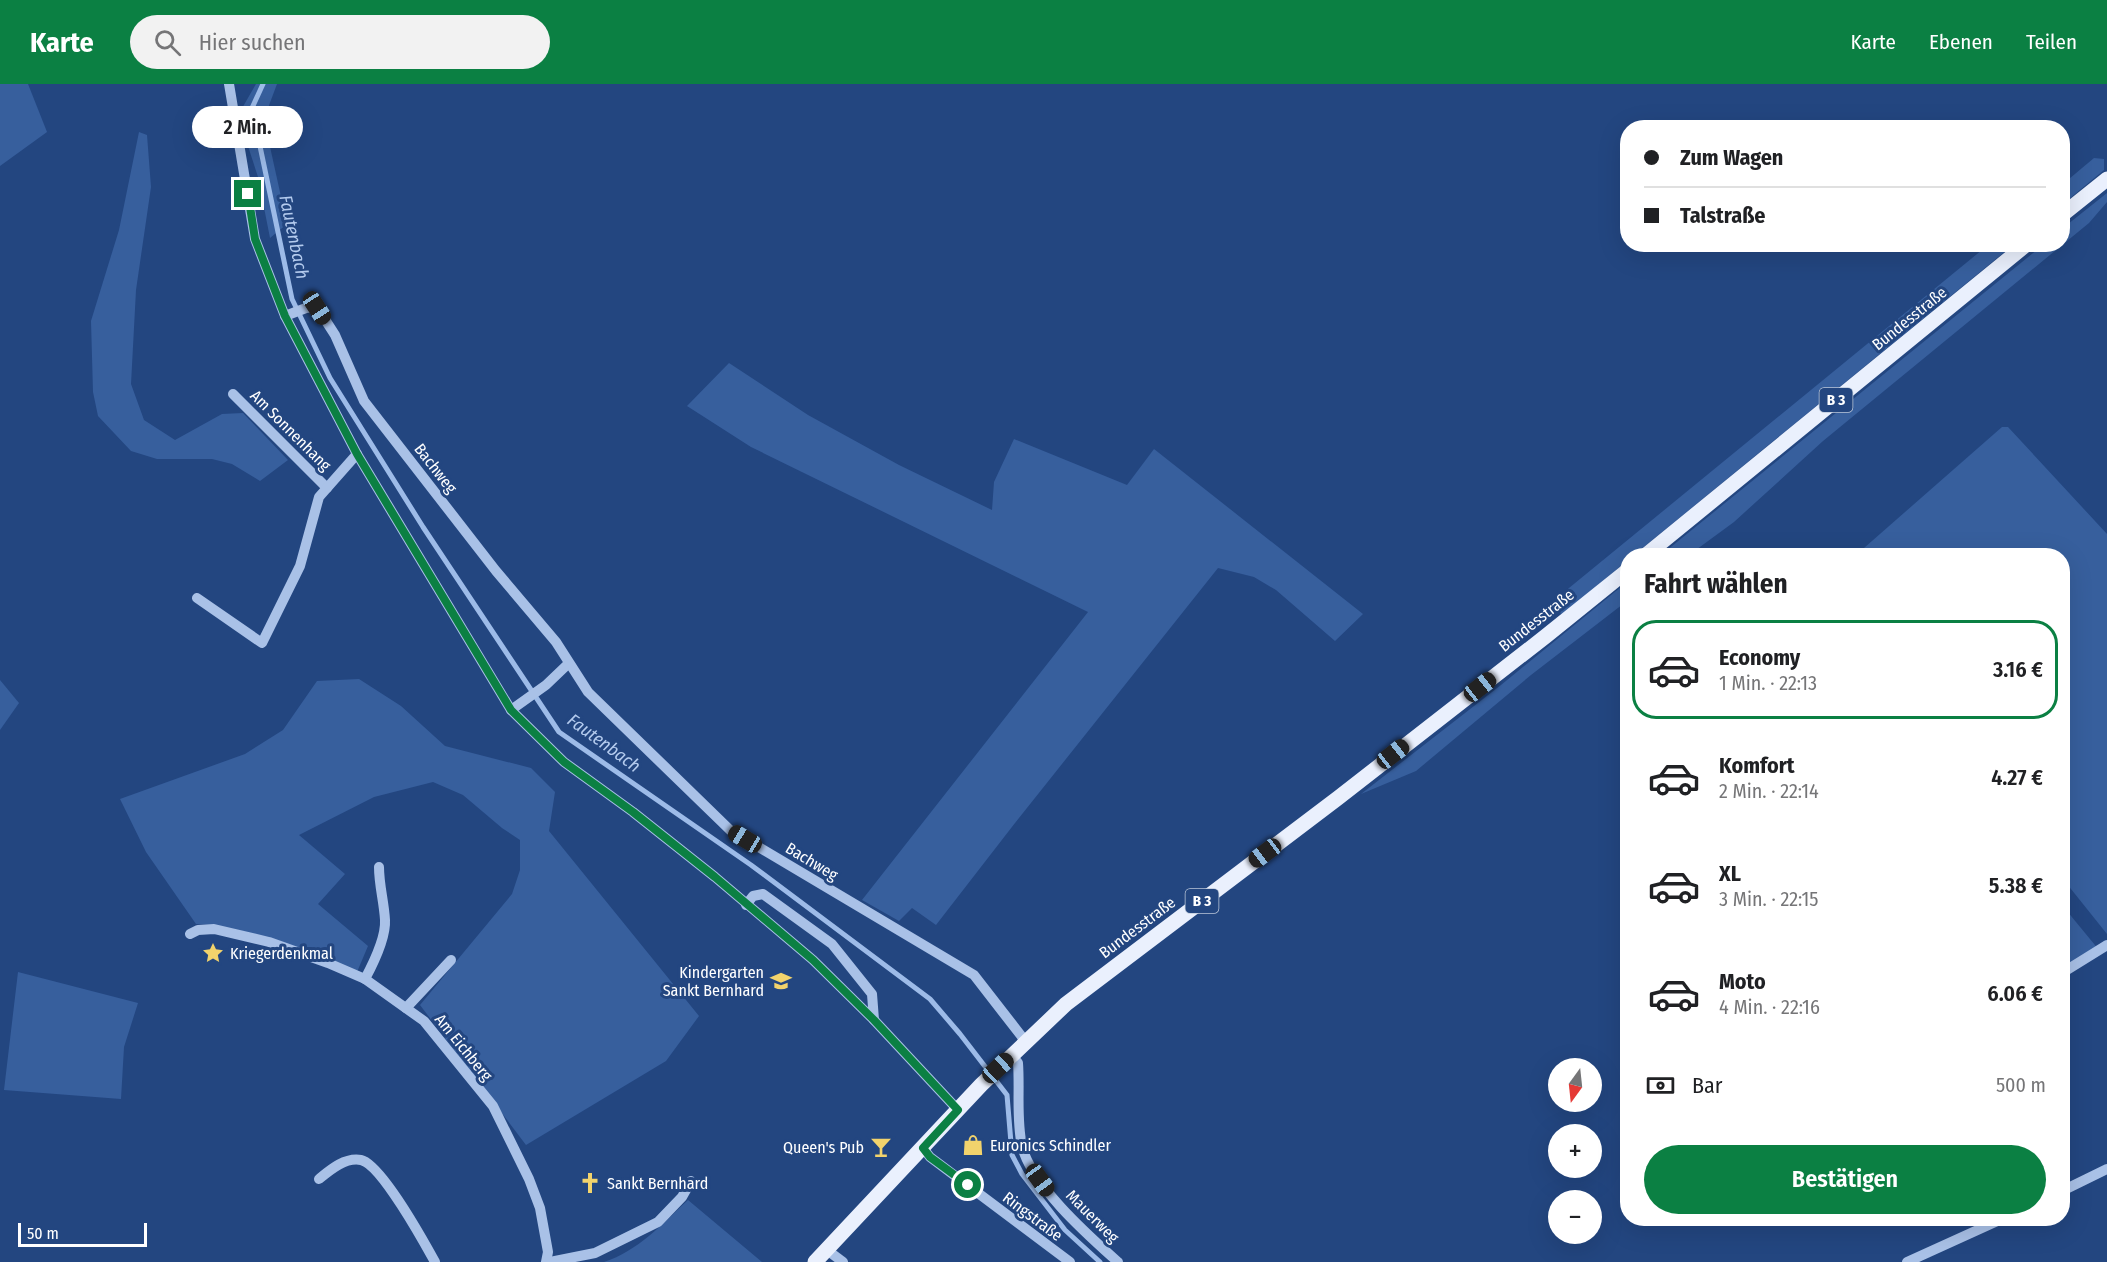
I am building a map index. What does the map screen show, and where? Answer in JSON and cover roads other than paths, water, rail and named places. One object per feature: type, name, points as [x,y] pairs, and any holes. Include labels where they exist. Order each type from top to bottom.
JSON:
[{"type":"main road","points":[[2070,209],[2107,179]]},
{"type":"main road","name":"Bundesstraße","points":[[1655,548],[2016,252]]},
{"type":"main road","name":"Bundesstraße","points":[[815,1262],[981,1085],[1066,1004],[1338,798],[1620,576]]},
{"type":"street","points":[[229,84],[255,239],[285,316],[357,454],[511,710],[564,762],[633,812],[813,960],[874,1020],[958,1110]]},
{"type":"street","name":"Bachweg","points":[[285,316],[306,308],[317,308],[335,335],[364,402],[496,571],[556,642],[588,692],[730,830],[974,975],[1026,1042]]},
{"type":"street","name":"Am Sonnenhang","points":[[233,394],[327,488]]},
{"type":"street","name":"Am Sonnenhang","points":[[197,598],[262,643],[300,566],[319,497],[357,454]]},
{"type":"street","points":[[511,710],[546,685],[568,664]]},
{"type":"street","points":[[365,979],[375,960],[385,922],[379,867]]},
{"type":"street","points":[[746,905],[753,896],[763,894],[831,945],[872,994],[874,1020]]},
{"type":"street","name":"Am Eichberg","points":[[190,934],[198,930],[214,929],[269,942],[328,963],[365,979],[424,1021],[493,1106],[529,1179],[540,1208],[548,1262]]},
{"type":"street","points":[[2070,968],[2107,945]]},
{"type":"street","points":[[406,1008],[451,960]]},
{"type":"street","name":"Mauerweg","points":[[1012,1055],[1018,1063],[1019,1129],[1022,1148],[1029,1165],[1050,1194],[1089,1237],[1119,1262]]},
{"type":"street","name":"Ringstraße","points":[[923,1148],[930,1157],[1070,1262]]},
{"type":"street","points":[[319,1179],[338,1164],[360,1160],[371,1165],[387,1185],[435,1262]]},
{"type":"street","points":[[2070,1187],[2107,1169]]},
{"type":"street","points":[[548,1262],[595,1253],[658,1222],[682,1197],[692,1181]]},
{"type":"street","points":[[1906,1262],[1986,1226]]},
{"type":"street","points":[[827,1250],[843,1262]]},
{"type":"waterway","name":"Fautenbach","points":[[263,84],[252,108],[292,299],[330,378],[423,527],[559,732],[751,865],[930,999],[1007,1095],[1012,1155],[1022,1174],[1065,1230],[1100,1262]]},
{"type":"place","name":"Kriegerdenkmal","points":[[213,953]]},
{"type":"place","name":"Kindergarten Sankt Bernhard","points":[[781,981]]},
{"type":"place","name":"Euronics Schindler","points":[[973,1145]]},
{"type":"place","name":"Queen's Pub","points":[[881,1147]]},
{"type":"place","name":"Sankt Bernhard","points":[[590,1183]]}]
